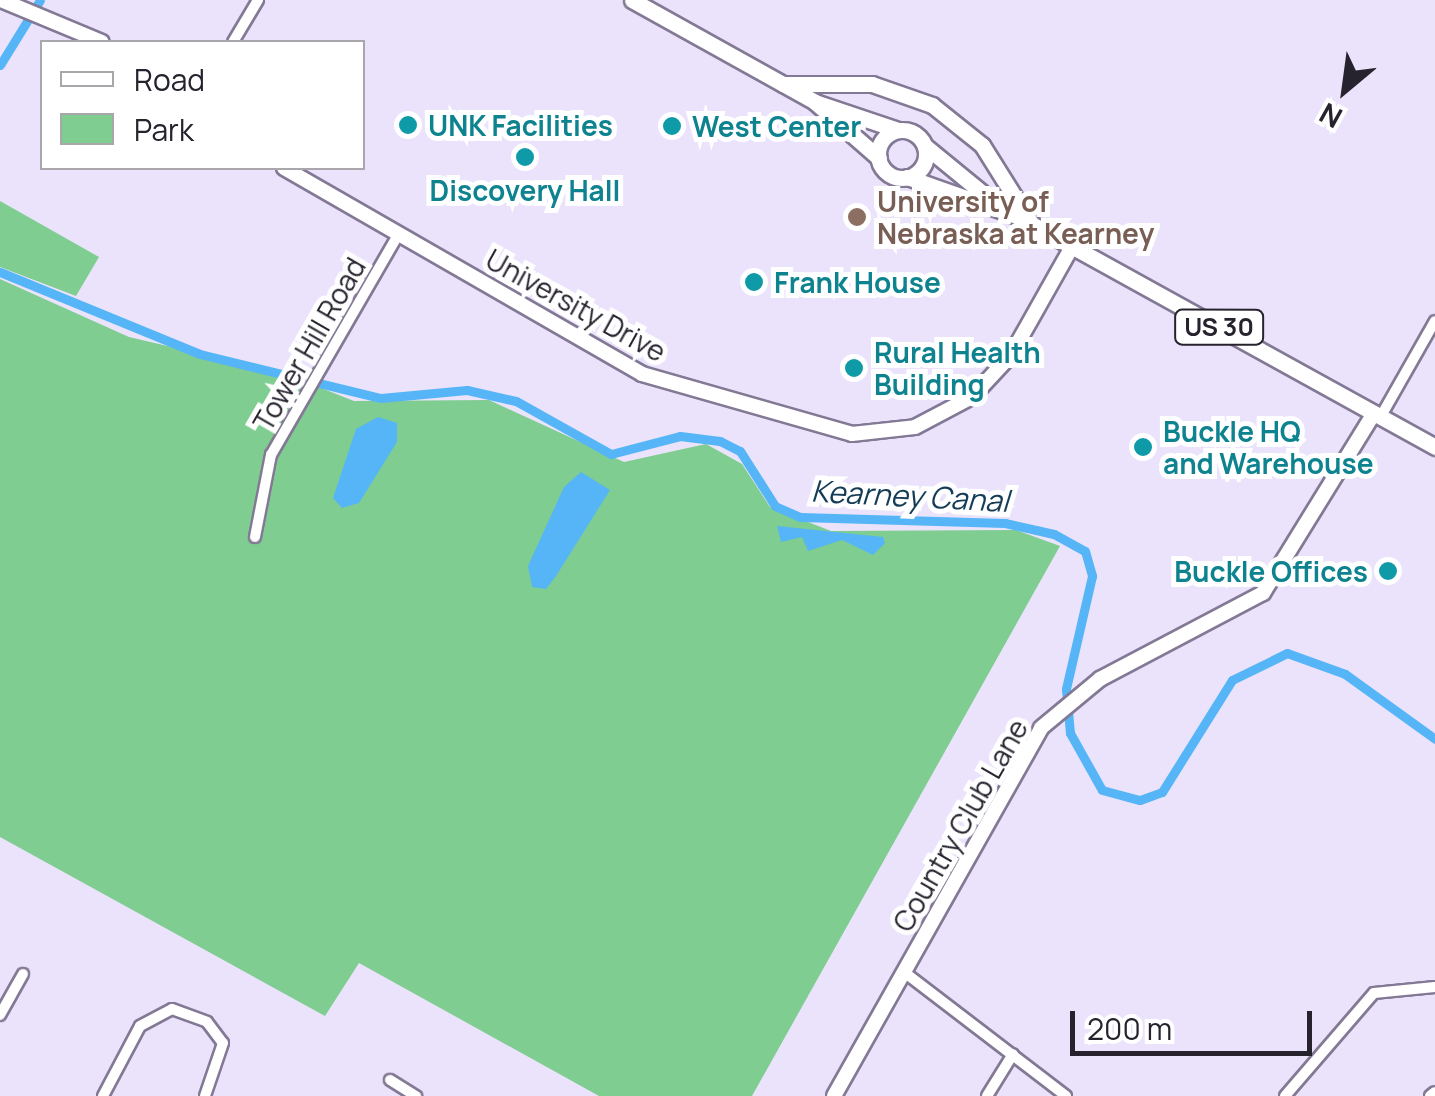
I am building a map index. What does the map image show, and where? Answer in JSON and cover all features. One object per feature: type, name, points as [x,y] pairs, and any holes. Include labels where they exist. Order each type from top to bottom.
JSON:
[{"type":"main road","name":"US 30","points":[[632,0],[815,102],[898,130],[925,146],[1002,209]]},
{"type":"main road","points":[[783,84],[872,84],[932,105],[982,146],[1031,223]]},
{"type":"main road","name":"US 30","points":[[815,102],[879,158],[888,172],[1002,209],[1031,223],[1435,446]]},
{"type":"main road","points":[[879,158],[882,142],[898,130]]},
{"type":"main road","points":[[907,177],[923,165],[925,146]]},
{"type":"street","points":[[1,0],[97,40]]},
{"type":"street","points":[[235,40],[258,0]]},
{"type":"street","name":"University Drive","points":[[287,170],[642,374],[852,434],[915,427],[972,396],[1011,355],[1073,245]]},
{"type":"street","name":"Tower Hill Road","points":[[255,537],[271,455],[399,234]]},
{"type":"street","points":[[1377,414],[1435,321]]},
{"type":"street","name":"Country Club Lane","points":[[834,1096],[1054,717],[1080,692],[1264,593],[1377,414]]},
{"type":"street","points":[[904,972],[1066,1096]]},
{"type":"street","points":[[0,1015],[23,974]]},
{"type":"street","points":[[1285,1096],[1374,992],[1435,987]]},
{"type":"street","points":[[102,1096],[140,1026],[172,1008],[207,1022],[222,1044],[205,1096]]},
{"type":"street","points":[[987,1096],[1013,1054]]},
{"type":"street","points":[[390,1080],[416,1096]]},
{"type":"green space","points":[[0,201],[99,257],[76,296],[0,267]]},
{"type":"green space","points":[[0,279],[129,337],[283,373],[354,401],[489,400],[624,462],[706,444],[742,464],[770,507],[831,531],[1016,530],[1060,546],[752,1096],[599,1096],[359,963],[325,1016],[0,837]]},
{"type":"water","points":[[378,417],[397,423],[397,442],[359,503],[342,508],[333,498],[356,429]]},
{"type":"water","points":[[581,472],[610,490],[546,589],[532,587],[528,566],[564,487]]},
{"type":"water","points":[[777,526],[883,537],[885,543],[873,555],[842,540],[808,551],[802,537],[781,542]]},
{"type":"waterway","points":[[0,65],[40,0]]},
{"type":"waterway","name":"Kearney Canal","points":[[0,272],[200,354],[381,398],[467,390],[516,401],[611,454],[680,436],[720,441],[740,451],[775,506],[800,517],[1005,523],[1054,534],[1085,551],[1092,576],[1066,689],[1070,733],[1102,790],[1140,800],[1162,792],[1232,680],[1287,653],[1345,674],[1435,739]]},
{"type":"place","name":"UNK Facilities","points":[[408,125]]},
{"type":"place","name":"West Center","points":[[672,126]]},
{"type":"place","name":"Discovery Hall","points":[[525,157]]},
{"type":"place","name":"University of Nebraska at Kearney","points":[[857,217]]},
{"type":"place","name":"Frank House","points":[[754,282]]},
{"type":"place","name":"Rural Health Building","points":[[854,368]]},
{"type":"place","name":"Buckle HQ and Warehouse","points":[[1143,447]]},
{"type":"place","name":"Buckle Offices","points":[[1388,571]]}]
